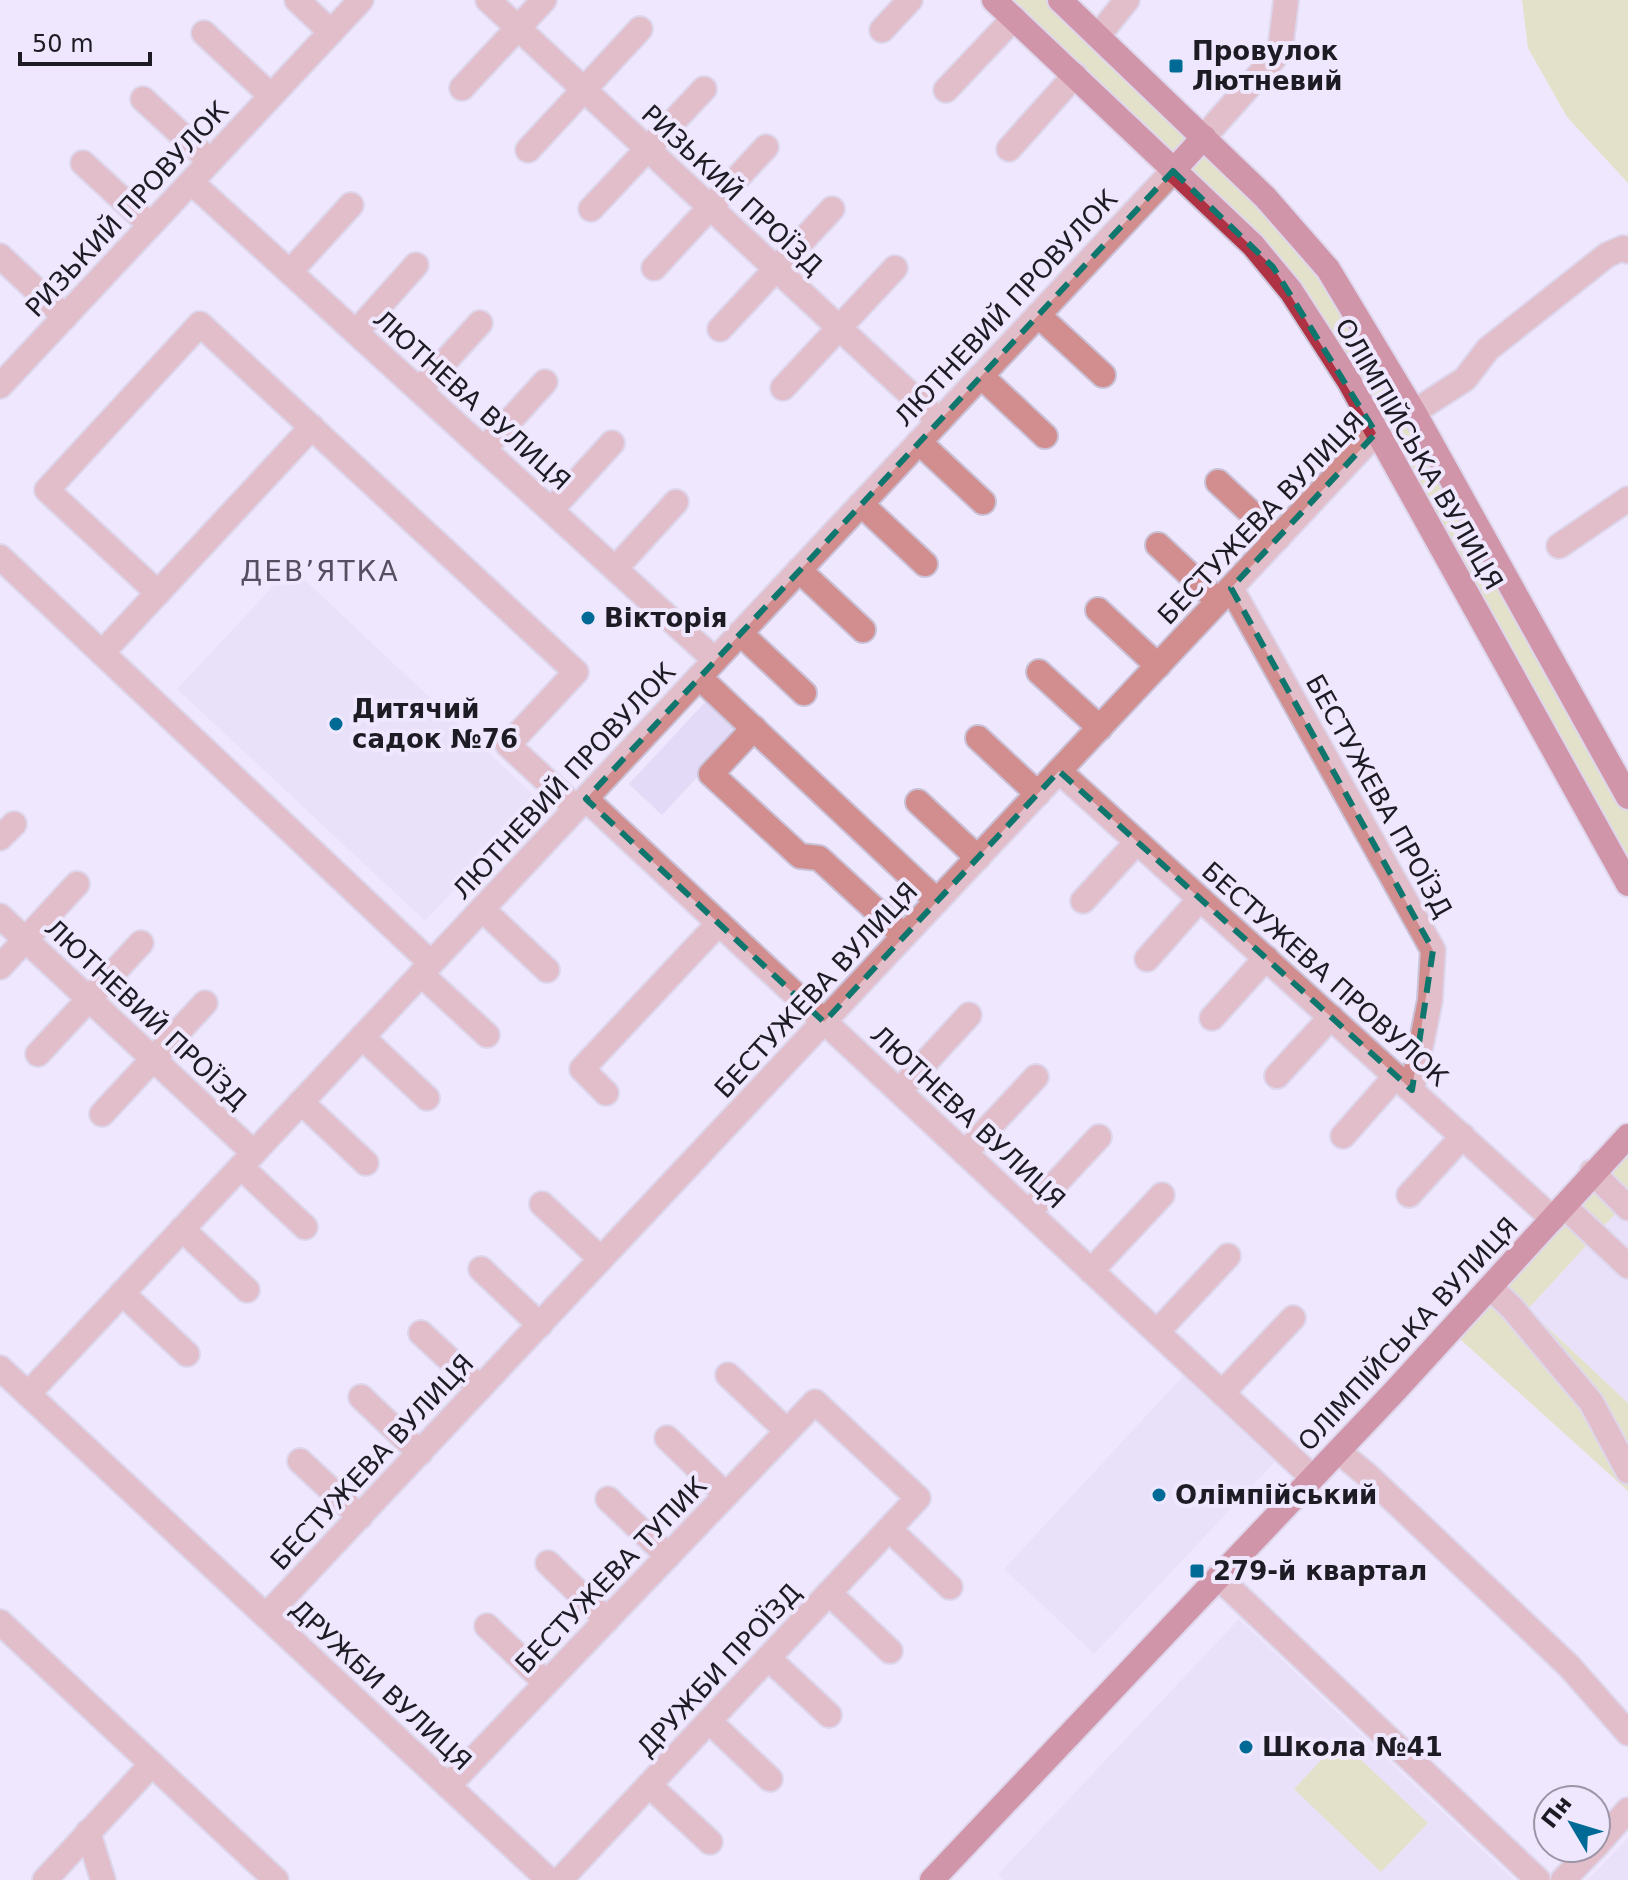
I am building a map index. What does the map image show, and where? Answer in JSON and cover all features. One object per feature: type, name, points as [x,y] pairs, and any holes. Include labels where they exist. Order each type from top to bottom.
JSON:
[{"type":"main road","name":"ОЛІМПІЙСЬКА ВУЛИЦЯ","points":[[994,0],[1273,267],[1328,347],[1628,884]]},
{"type":"main road","name":"ОЛІМПІЙСЬКА ВУЛИЦЯ","points":[[1060,0],[1265,197],[1328,269],[1414,412],[1628,797]]},
{"type":"main road","points":[[1173,171],[1204,137]]},
{"type":"main road","name":"БЕСТУЖЕВА ВУЛИЦЯ","points":[[1376,433],[1414,412]]},
{"type":"main road","name":"ОЛІМПІЙСЬКА ВУЛИЦЯ","points":[[1592,1172],[1628,1116]]},
{"type":"main road","name":"ОЛІМПІЙСЬКА ВУЛИЦЯ","points":[[932,1880],[1338,1451],[1628,1136]]},
{"type":"street","points":[[297,0],[331,32]]},
{"type":"street","name":"РИЗЬКИЙ ПРОВУЛОК","points":[[0,386],[361,0]]},
{"type":"street","name":"РИЗЬКИЙ ПРОЇЗД","points":[[488,0],[939,421]]},
{"type":"street","points":[[462,88],[544,0]]},
{"type":"street","points":[[882,30],[910,0]]},
{"type":"street","points":[[1098,36],[1127,0]]},
{"type":"street","points":[[1204,137],[1275,57],[1281,43],[1286,0]]},
{"type":"street","points":[[946,90],[1014,18]]},
{"type":"street","points":[[528,150],[640,29]]},
{"type":"street","points":[[204,33],[271,96]]},
{"type":"street","points":[[1009,149],[1075,75]]},
{"type":"street","points":[[591,209],[704,89]]},
{"type":"street","points":[[143,99],[210,161]]},
{"type":"street","points":[[654,268],[766,147]]},
{"type":"street","points":[[83,163],[150,225]]},
{"type":"street","name":"ЛЮТНЕВИЙ ПРОВУЛОК","points":[[28,1394],[1173,171]]},
{"type":"street","name":"ЛЮТНЕВА ВУЛИЦЯ","points":[[191,182],[615,569],[707,668],[754,728],[937,901]]},
{"type":"street","points":[[290,272],[351,205]]},
{"type":"street","points":[[720,329],[832,209]]},
{"type":"street","points":[[1414,412],[1465,379],[1488,349],[1607,255],[1623,248],[1628,251]]},
{"type":"street","points":[[0,256],[65,317]]},
{"type":"street","points":[[356,332],[416,265]]},
{"type":"street","points":[[783,388],[895,268]]},
{"type":"street","points":[[1038,315],[1103,375]]},
{"type":"street","points":[[419,390],[480,323]]},
{"type":"street","points":[[102,653],[158,593],[312,427],[200,324],[47,490],[158,593]]},
{"type":"street","points":[[981,376],[1045,436]]},
{"type":"street","points":[[484,449],[545,382]]},
{"type":"street","name":"ЛЮТНЕВА ВУЛИЦЯ","points":[[312,427],[576,672],[508,745],[719,923],[1312,1477]]},
{"type":"street","name":"БЕСТУЖЕВА ВУЛИЦЯ","points":[[266,1616],[1376,433]]},
{"type":"street","points":[[919,442],[983,502]]},
{"type":"street","points":[[551,510],[612,443]]},
{"type":"street","points":[[1218,482],[1278,538]]},
{"type":"street","points":[[1559,546],[1628,499]]},
{"type":"street","points":[[615,569],[676,502]]},
{"type":"street","points":[[861,504],[925,564]]},
{"type":"street","name":"БЕСТУЖЕВА ПРОЇЗД","points":[[1158,545],[1225,595],[1433,950],[1430,1000],[1404,1083]]},
{"type":"street","points":[[0,557],[426,968],[487,1035]]},
{"type":"street","points":[[799,570],[863,630]]},
{"type":"street","points":[[1098,610],[1158,666]]},
{"type":"street","points":[[740,633],[804,693]]},
{"type":"street","points":[[1039,672],[1100,728]]},
{"type":"street","points":[[754,728],[711,774],[800,856],[819,858],[904,936]]},
{"type":"street","points":[[978,738],[1038,794]]},
{"type":"street","name":"БЕСТУЖЕВА ПРОВУЛОК","points":[[1059,771],[1463,1136],[1628,1266]]},
{"type":"street","points":[[918,802],[978,858]]},
{"type":"street","points":[[1083,901],[1137,842]]},
{"type":"street","points":[[0,967],[77,884]]},
{"type":"street","points":[[1147,959],[1200,899]]},
{"type":"street","points":[[482,909],[547,970]]},
{"type":"street","name":"ЛЮТНЕВИЙ ПРОЇЗД","points":[[0,916],[153,1059],[305,1227]]},
{"type":"street","points":[[606,1093],[582,1069],[719,923]]},
{"type":"street","points":[[38,1054],[141,943]]},
{"type":"street","points":[[1212,1018],[1266,958]]},
{"type":"street","points":[[102,1114],[205,1003]]},
{"type":"street","points":[[899,1091],[969,1015]]},
{"type":"street","points":[[1277,1076],[1331,1017]]},
{"type":"street","points":[[362,1037],[427,1098]]},
{"type":"street","points":[[965,1153],[1036,1077]]},
{"type":"street","points":[[1343,1136],[1404,1083]]},
{"type":"street","points":[[301,1102],[366,1163]]},
{"type":"street","points":[[1409,1195],[1463,1136]]},
{"type":"street","points":[[1029,1212],[1099,1137]]},
{"type":"street","points":[[1592,1172],[1628,1208]]},
{"type":"street","points":[[1091,1271],[1162,1195]]},
{"type":"street","points":[[542,1204],[601,1259]]},
{"type":"street","points":[[182,1229],[247,1290]]},
{"type":"street","points":[[1157,1332],[1228,1256]]},
{"type":"street","points":[[481,1269],[540,1325]]},
{"type":"street","points":[[1490,1287],[1512,1308],[1591,1402],[1628,1471]]},
{"type":"street","points":[[122,1293],[187,1354]]},
{"type":"street","points":[[1222,1393],[1293,1318]]},
{"type":"street","points":[[421,1333],[480,1388]]},
{"type":"street","name":"ДРУЖБИ ВУЛИЦЯ","points":[[0,1368],[549,1880]]},
{"type":"street","points":[[728,1375],[787,1431]]},
{"type":"street","points":[[361,1397],[420,1453]]},
{"type":"street","name":"БЕСТУЖЕВА ТУПИК","points":[[448,1786],[815,1402],[918,1498]]},
{"type":"street","points":[[667,1438],[726,1495]]},
{"type":"street","points":[[1338,1451],[1569,1666],[1628,1733]]},
{"type":"street","points":[[300,1461],[360,1517]]},
{"type":"street","name":"ДРУЖБИ ПРОЇЗД","points":[[560,1880],[918,1498]]},
{"type":"street","points":[[608,1499],[668,1556]]},
{"type":"street","points":[[889,1529],[950,1587]]},
{"type":"street","points":[[548,1563],[607,1620]]},
{"type":"street","points":[[1218,1577],[1538,1880]]},
{"type":"street","points":[[829,1593],[890,1651]]},
{"type":"street","points":[[487,1626],[546,1683]]},
{"type":"street","points":[[4,1641],[146,1770],[276,1880]]},
{"type":"street","points":[[768,1658],[829,1715]]},
{"type":"street","points":[[709,1721],[770,1779]]},
{"type":"street","points":[[45,1880],[146,1770]]},
{"type":"street","points":[[146,1770],[253,1880]]},
{"type":"street","points":[[649,1785],[710,1842]]},
{"type":"street","points":[[1612,1828],[1628,1810]]},
{"type":"street","points":[[88,1832],[103,1880]]},
{"type":"street","points":[[1563,1880],[1579,1864]]},
{"type":"highlighted area","points":[[1173,171],[1273,267],[1376,433],[1231,588],[1433,950],[1412,1090],[1059,771],[824,1022],[586,799]]},
{"type":"shaded area","name":"Дитячий садок №76","points":[[291,567],[539,800],[425,921],[177,689]]},
{"type":"shaded area","points":[[710,697],[743,728],[662,815],[629,784]]},
{"type":"shaded area","points":[[1628,1200],[1628,1403],[1528,1309]]},
{"type":"shaded area","name":"Олімпійський","points":[[1183,1376],[1275,1462],[1094,1654],[1004,1569]]},
{"type":"shaded area","name":"Школа №41","points":[[1239,1619],[1514,1880],[1004,1880],[998,1874]]},
{"type":"shaded area","points":[[1628,1838],[1628,1880],[1588,1880],[1603,1864],[1612,1864],[1612,1855]]},
{"type":"green space","points":[[994,0],[1057,0],[1296,229],[1628,797],[1628,884],[1291,291]]},
{"type":"green space","points":[[1522,0],[1628,0],[1628,183],[1567,117],[1528,48]]},
{"type":"green space","points":[[1628,1136],[1628,1200],[1528,1309],[1628,1403],[1628,1491],[1451,1331]]},
{"type":"green space","points":[[1340,1740],[1428,1823],[1381,1872],[1294,1789]]},
{"type":"place","name":"Провулок Лютневий","points":[[1176,66]]},
{"type":"place","name":"Вікторія","points":[[588,618]]},
{"type":"place","name":"Дитячий садок №76","points":[[336,724]]},
{"type":"place","name":"Олімпійський","points":[[1159,1495]]},
{"type":"place","name":"279-й квартал","points":[[1197,1571]]},
{"type":"place","name":"Школа №41","points":[[1246,1747]]},
{"type":"district","name":"ДЕВ’ЯТКА","points":[[320,571]]}]
